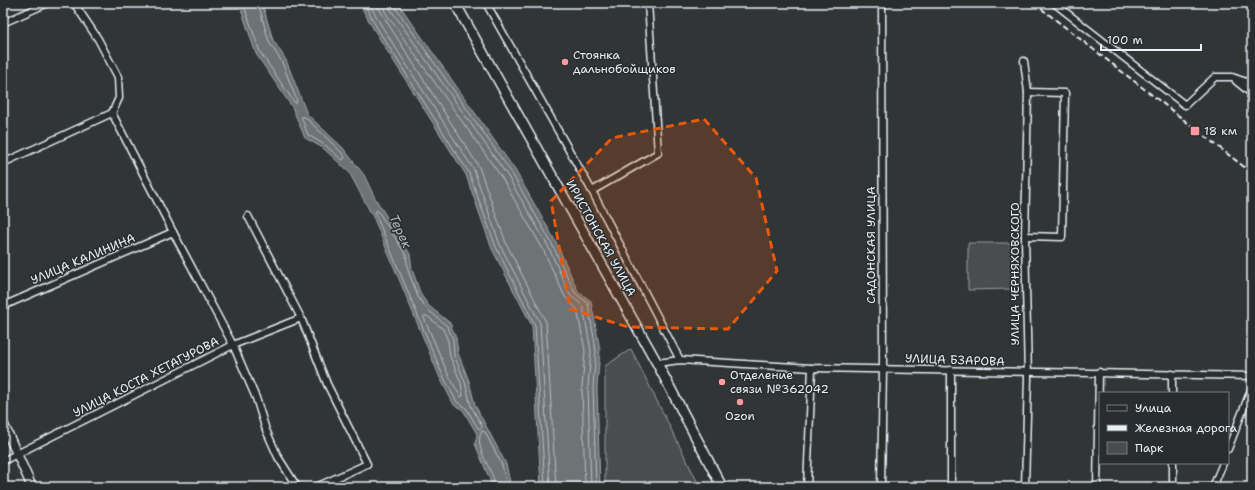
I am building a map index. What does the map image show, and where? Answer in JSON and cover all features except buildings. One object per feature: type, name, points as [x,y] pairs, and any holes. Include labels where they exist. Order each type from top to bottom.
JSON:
[{"type":"main road","name":"ИРИСТОНСКАЯ УЛИЦА","points":[[455,3],[657,363],[722,487]]},
{"type":"street","points":[[3,23],[48,3]]},
{"type":"street","points":[[3,163],[112,113],[118,98],[118,77],[98,40],[74,3]]},
{"type":"street","points":[[486,3],[592,191],[680,360]]},
{"type":"street","points":[[592,191],[658,154],[648,3]]},
{"type":"street","name":"САДОНСКАЯ УЛИЦА","points":[[881,487],[883,369],[882,3]]},
{"type":"street","points":[[1054,3],[1185,105],[1215,77],[1232,77],[1252,84]]},
{"type":"street","name":"УЛИЦА ЧЕРНЯХОВСКОГО","points":[[1024,61],[1028,92],[1025,236],[1028,378],[1025,487]]},
{"type":"street","points":[[1232,77],[1252,94]]},
{"type":"street","points":[[1025,236],[1062,237],[1065,94],[1028,92]]},
{"type":"street","points":[[112,113],[172,232],[233,346],[256,398],[266,430],[278,457],[297,487]]},
{"type":"street","points":[[248,216],[301,318],[327,384],[367,464],[316,487]]},
{"type":"street","name":"УЛИЦА КАЛИНИНА","points":[[3,306],[172,232]]},
{"type":"street","name":"УЛИЦА КОСТА ХЕТАГУРОВА","points":[[3,461],[233,346],[301,318]]},
{"type":"street","name":"УЛИЦА БЗАРОВА","points":[[657,363],[680,360],[812,368],[951,370],[1027,373],[1099,372],[1252,376]]},
{"type":"street","points":[[808,487],[812,368]]},
{"type":"street","points":[[951,370],[951,487]]},
{"type":"street","points":[[1097,487],[1099,372]]},
{"type":"street","points":[[1172,374],[1172,392]]},
{"type":"street","points":[[1229,446],[1252,387]]},
{"type":"street","points":[[3,423],[32,487]]},
{"type":"street","points":[[1173,464],[1173,487]]},
{"type":"street","points":[[1213,487],[1223,464]]},
{"type":"highlighted area","points":[[704,119],[756,178],[777,271],[728,329],[628,327],[570,309],[551,201],[612,138]]},
{"type":"green space","points":[[968,243],[1012,243],[1013,289],[968,290]]},
{"type":"green space","points":[[631,349],[700,487],[605,487],[605,366]]},
{"type":"water","points":[[239,3],[262,3],[273,40],[286,60],[307,114],[343,148],[364,175],[375,198],[410,254],[412,269],[421,295],[429,306],[450,323],[456,338],[458,353],[469,381],[475,405],[506,464],[511,487],[493,487],[475,444],[477,434],[463,410],[454,405],[440,378],[374,219],[349,172],[323,148],[305,138],[292,107],[256,54]]},
{"type":"water","points":[[359,3],[398,3],[515,170],[556,242],[578,291],[591,301],[600,350],[597,387],[600,487],[541,487],[532,326],[492,249],[466,175],[374,30]]},
{"type":"railway","points":[[1034,3],[1252,173]]},
{"type":"place","name":"Стоянка дальнобойщиков","points":[[565,62]]},
{"type":"place","name":"18 км","points":[[1195,131]]},
{"type":"place","name":"Отделение связи №362042","points":[[722,382]]},
{"type":"place","name":"Ozon","points":[[740,402]]},
{"type":"water label","name":"Терек","points":[[401,231]]}]
